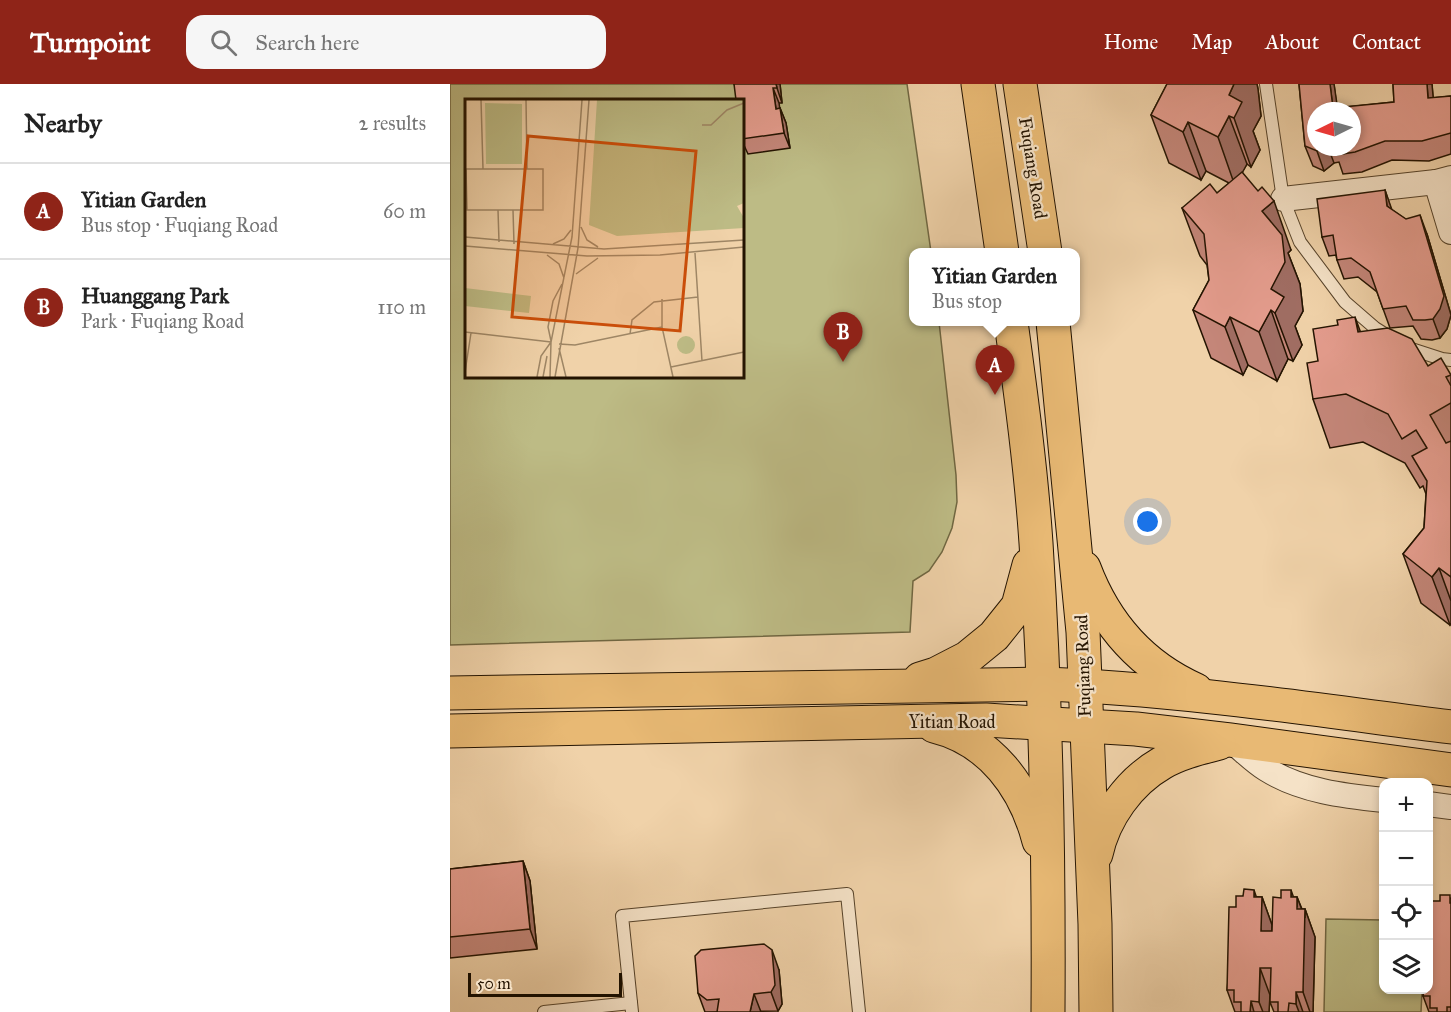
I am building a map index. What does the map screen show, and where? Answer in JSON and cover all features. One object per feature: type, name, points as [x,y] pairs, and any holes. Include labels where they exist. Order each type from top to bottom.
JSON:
[{"type":"main road","points":[[978,84],[1001,248]]},
{"type":"main road","name":"Fuqiang Road","points":[[1020,84],[1044,248]]},
{"type":"main road","points":[[1012,326],[1035,541],[1043,684],[1049,880],[1048,1012]]},
{"type":"main road","name":"Fuqiang Road","points":[[1053,326],[1083,632],[1096,1012]]},
{"type":"main road","points":[[895,686],[936,674],[967,658],[994,636],[1018,606],[1035,541]]},
{"type":"main road","points":[[1075,546],[1104,610],[1127,641],[1144,659],[1176,681],[1211,697]]},
{"type":"main road","name":"Yitian Road","points":[[450,693],[1085,685],[1211,697],[1451,727]]},
{"type":"main road","name":"Yitian Road","points":[[450,731],[986,720],[1136,729],[1451,770]]},
{"type":"main road","points":[[915,722],[952,730],[978,745],[1001,765],[1021,792],[1036,829],[1049,880]]},
{"type":"main road","points":[[1093,883],[1096,851],[1104,829],[1137,780],[1163,762],[1230,740]]},
{"type":"street","points":[[1282,199],[1443,180],[1451,232]]},
{"type":"street","points":[[1230,740],[1267,769],[1302,786],[1345,796],[1379,800]]},
{"type":"street","points":[[1433,805],[1451,807]]},
{"type":"lane","points":[[1266,84],[1282,199],[1300,242],[1345,302],[1375,328],[1409,350],[1451,360]]},
{"type":"lane","points":[[543,1012],[631,1007],[622,916],[848,894],[859,1012]]},
{"type":"shaded area","points":[[450,84],[907,84],[930,248],[909,248],[909,326],[939,326],[957,502],[952,528],[942,552],[929,571],[913,581],[910,632],[450,645]]},
{"type":"shaded area","points":[[1326,919],[1379,920],[1379,994],[1422,994],[1421,1012],[1324,1012]]},
{"type":"building","points":[[734,84],[776,84],[777,88],[773,88],[776,109],[780,108],[784,133],[744,139],[744,99],[736,99]]},
{"type":"building","points":[[1167,84],[1234,84],[1229,95],[1242,102],[1234,118],[1229,116],[1218,137],[1188,122],[1183,132],[1151,115]]},
{"type":"building","points":[[1299,84],[1330,84],[1332,102],[1307,102],[1307,147],[1305,146]]},
{"type":"building","points":[[1393,84],[1427,84],[1428,98],[1451,96],[1451,133],[1422,141],[1385,141],[1361,150],[1361,105],[1394,102]]},
{"type":"building","points":[[1242,172],[1258,191],[1262,187],[1274,201],[1262,211],[1282,235],[1285,262],[1271,289],[1284,297],[1275,313],[1271,310],[1259,332],[1230,317],[1225,327],[1193,310],[1209,280],[1204,234],[1182,208],[1210,184],[1217,193]]},
{"type":"building","points":[[1385,190],[1387,206],[1406,219],[1420,215],[1444,296],[1440,309],[1433,319],[1413,320],[1406,306],[1383,309],[1370,272],[1351,258],[1337,260],[1333,235],[1322,237],[1317,199]]},
{"type":"building","points":[[1355,317],[1358,332],[1388,328],[1412,339],[1428,366],[1441,358],[1451,375],[1446,377],[1451,386],[1451,403],[1430,415],[1446,443],[1451,441],[1451,577],[1439,568],[1432,577],[1403,554],[1424,528],[1427,481],[1412,456],[1427,448],[1416,430],[1402,439],[1388,414],[1346,394],[1313,399],[1307,363],[1318,361],[1313,329],[1338,325],[1337,320]]},
{"type":"building","points":[[523,861],[530,929],[450,937],[450,869]]},
{"type":"building","points":[[1244,889],[1254,890],[1254,897],[1262,897],[1261,931],[1272,931],[1273,897],[1281,898],[1281,890],[1291,890],[1291,897],[1297,897],[1297,909],[1305,909],[1303,992],[1296,992],[1296,1004],[1289,1003],[1288,1012],[1278,1012],[1278,1002],[1270,1002],[1271,968],[1260,968],[1259,1002],[1251,1001],[1250,1012],[1241,1012],[1241,1002],[1234,1002],[1234,990],[1227,990],[1229,907],[1236,907],[1236,896],[1243,896]]},
{"type":"building","points":[[1440,895],[1450,895],[1451,1007],[1447,1007],[1447,1012],[1437,1012],[1437,1008],[1430,1008],[1430,996],[1423,996],[1423,994],[1433,994],[1433,901],[1440,901]]},
{"type":"building","points":[[764,944],[772,950],[775,985],[771,992],[754,994],[750,1012],[717,1012],[719,999],[707,1000],[698,993],[695,956],[701,950]]},
{"type":"place","name":"Huanggang Park","points":[[843,362]]},
{"type":"place","name":"Yitian Garden","points":[[995,395]]}]
